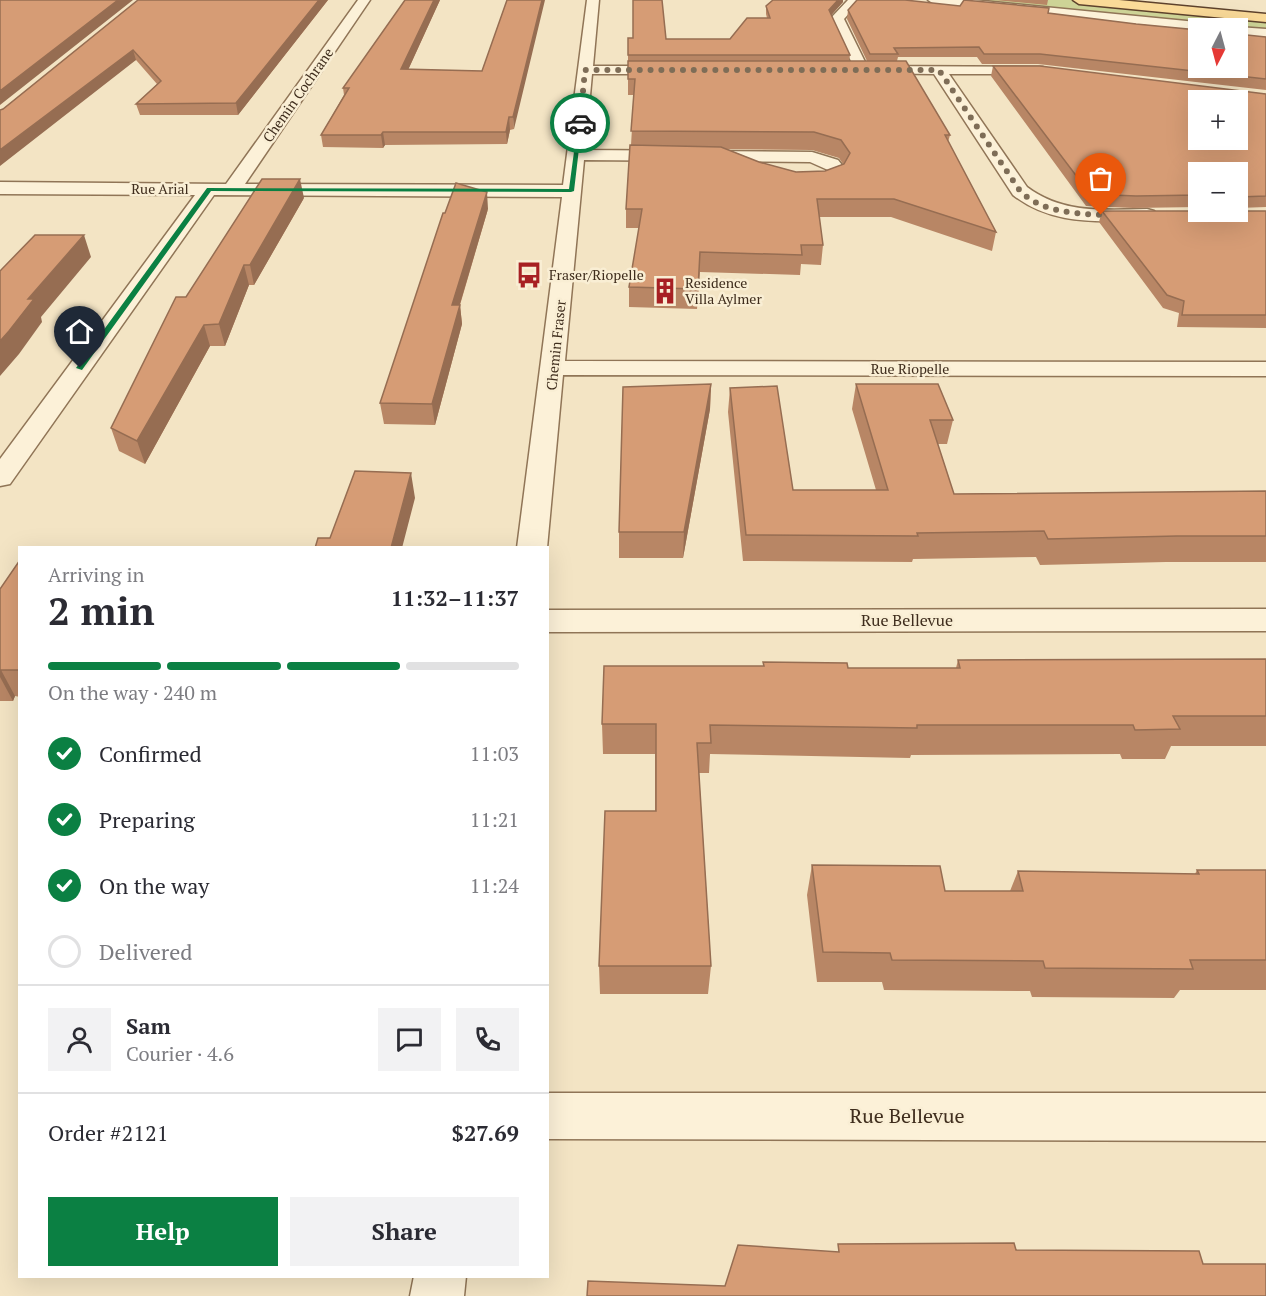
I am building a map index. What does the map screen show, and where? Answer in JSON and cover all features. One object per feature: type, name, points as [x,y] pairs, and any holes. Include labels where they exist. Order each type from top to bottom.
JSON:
[{"type":"main road","points":[[1079,0],[1266,18]]},
{"type":"street","name":"Chemin Cochrane","points":[[232,189],[364,0]]},
{"type":"street","name":"Chemin Fraser","points":[[532,546],[554,369],[571,191],[593,0]]},
{"type":"street","points":[[855,0],[837,19],[856,70],[1054,71]]},
{"type":"street","points":[[934,0],[1188,25]]},
{"type":"street","points":[[1248,32],[1266,33]]},
{"type":"street","points":[[585,70],[688,70]]},
{"type":"street","points":[[939,70],[1020,191],[1028,199],[1060,211],[1101,215],[1160,215]]},
{"type":"street","points":[[576,155],[812,157],[832,164],[837,170],[835,176],[827,181],[797,183],[773,177],[726,157]]},
{"type":"street","name":"Rue Arial","points":[[0,188],[571,191]]},
{"type":"street","points":[[0,478],[209,189]]},
{"type":"street","name":"Rue Riopelle","points":[[554,369],[1266,369]]},
{"type":"street","name":"Rue Bellevue","points":[[549,621],[1266,620]]},
{"type":"street","name":"Rue Bellevue","points":[[549,1116],[1266,1117]]},
{"type":"street","points":[[437,1296],[440,1278]]},
{"type":"green space","points":[[934,0],[1079,0],[1266,18],[1266,33],[1248,32],[1248,18],[1188,18],[1188,25]]},
{"type":"building","points":[[0,0],[118,0],[0,91]]},
{"type":"building","points":[[138,0],[319,0],[236,103],[136,104],[161,81],[133,50],[0,150],[0,110]]},
{"type":"building","points":[[405,0],[434,0],[401,69],[482,71],[507,0],[542,0],[513,117],[509,117],[506,132],[383,132],[381,135],[321,135],[349,88],[343,88]]},
{"type":"building","points":[[633,0],[662,0],[666,39],[730,39],[747,18],[770,18],[766,6],[773,0],[838,0],[829,10],[850,55],[628,55],[628,38],[633,38]]},
{"type":"building","points":[[857,0],[905,0],[960,6],[964,0],[1049,8],[1048,13],[1188,29],[1188,70],[1040,54],[984,54],[979,47],[894,48],[898,54],[870,54],[848,10]]},
{"type":"building","points":[[1248,35],[1266,37],[1266,79],[1248,77]]},
{"type":"building","points":[[628,61],[906,61],[950,135],[945,135],[996,232],[894,199],[817,199],[823,245],[801,245],[802,255],[700,252],[698,289],[629,287],[642,209],[626,209],[630,145],[721,147],[759,162],[796,172],[825,171],[844,164],[850,153],[841,140],[814,132],[631,131],[635,79],[628,79]]},
{"type":"building","points":[[993,66],[1040,66],[1234,90],[1188,90],[1188,150],[1248,150],[1248,92],[1266,94],[1266,196],[1248,197],[1248,162],[1188,162],[1188,195],[1090,194]]},
{"type":"building","points":[[262,179],[300,179],[250,265],[244,265],[219,324],[204,325],[137,441],[111,428],[176,297],[186,297]]},
{"type":"building","points":[[456,183],[487,192],[452,305],[460,305],[432,404],[380,403],[443,213],[445,213]]},
{"type":"building","points":[[1102,211],[1188,211],[1188,222],[1248,222],[1248,211],[1266,211],[1266,315],[1182,315],[1184,301],[1167,295]]},
{"type":"building","points":[[35,235],[84,235],[28,299],[34,299],[0,341],[0,271]]},
{"type":"building","points":[[711,384],[684,532],[619,532],[623,387]]},
{"type":"building","points":[[856,384],[938,384],[953,420],[930,420],[954,494],[1266,491],[1266,536],[1048,539],[1044,531],[917,533],[918,536],[746,535],[730,388],[777,386],[793,490],[888,490]]},
{"type":"building","points":[[355,471],[411,473],[392,546],[316,546],[318,538],[330,538]]},
{"type":"building","points":[[18,563],[18,670],[1,670],[0,672],[0,589]]},
{"type":"building","points":[[1266,659],[1266,716],[1173,716],[1180,729],[1135,730],[1133,725],[917,725],[917,728],[710,725],[711,743],[697,743],[711,966],[599,966],[605,811],[656,811],[656,724],[602,724],[604,666],[764,666],[763,662],[847,663],[848,668],[960,668],[958,660]]},
{"type":"building","points":[[812,865],[940,866],[945,891],[1023,891],[1018,871],[1199,874],[1197,870],[1266,870],[1266,960],[1190,960],[1193,969],[1045,968],[1043,961],[892,960],[890,953],[823,952]]},
{"type":"building","points":[[1014,1243],[1016,1250],[1199,1251],[1203,1264],[1266,1264],[1266,1296],[587,1296],[588,1281],[725,1286],[738,1245],[839,1252],[838,1244]]},
{"type":"way so far","points":[[580,123],[585,70],[939,70],[1020,191],[1028,199],[1060,211],[1101,215]]},
{"type":"place","name":"Fraser/Riopelle","points":[[529,275]]},
{"type":"place","name":"Residence Villa Aylmer","points":[[665,291]]},
{"type":"route","points":[[80,368],[209,189],[571,191],[580,123]]}]
